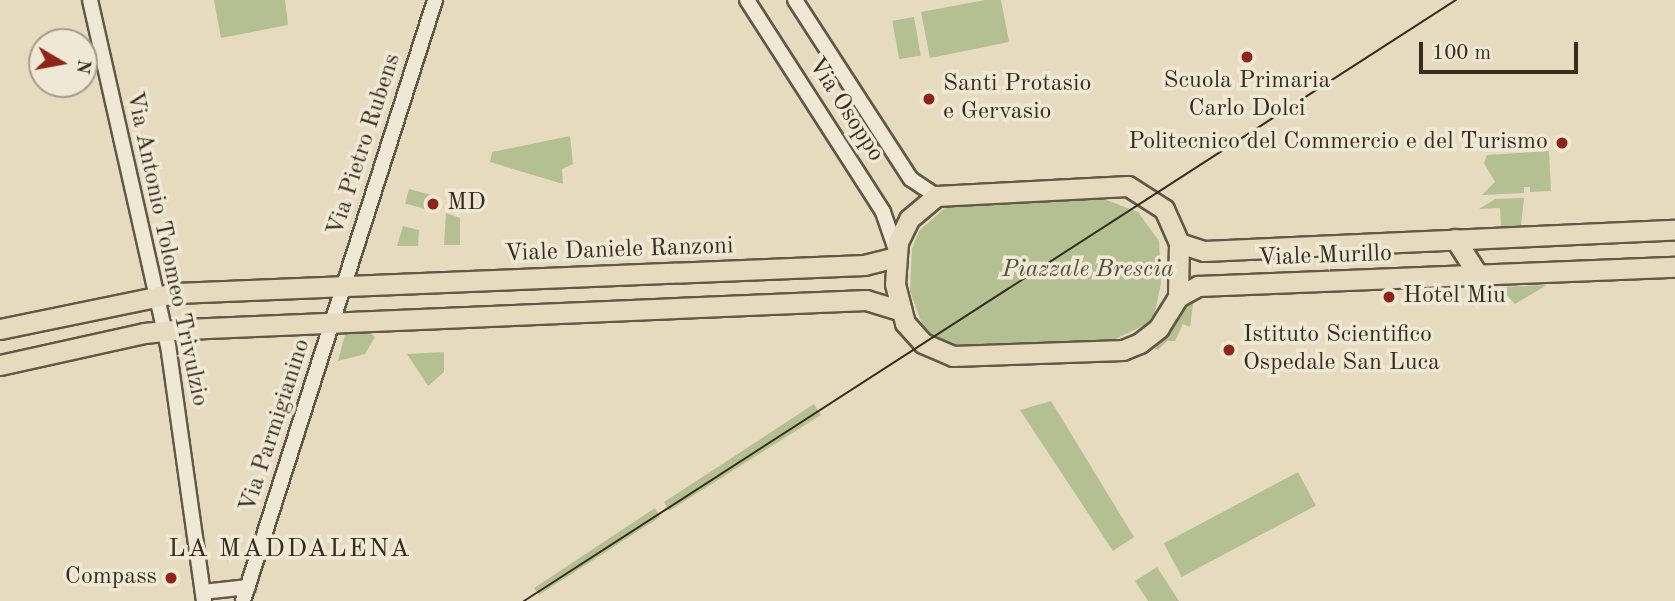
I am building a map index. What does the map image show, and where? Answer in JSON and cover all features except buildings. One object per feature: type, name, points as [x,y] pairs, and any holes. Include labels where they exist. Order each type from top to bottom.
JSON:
[{"type":"main road","points":[[1128,186],[1150,197],[1174,225],[1179,248],[1178,297],[1151,336],[1123,350],[943,354],[914,335],[899,310],[896,253],[909,219],[936,196],[1128,186]]},
{"type":"main road","name":"Viale Murillo","points":[[1179,248],[1204,251],[1675,230]]},
{"type":"main road","points":[[1455,239],[1478,275]]},
{"type":"main road","name":"Viale Daniele Ranzoni","points":[[338,305],[864,265],[896,253]]},
{"type":"main road","name":"Viale Murillo","points":[[1178,297],[1198,286],[1675,267]]},
{"type":"main road","points":[[0,329],[156,295],[338,305],[388,321],[866,300],[899,310]]},
{"type":"main road","points":[[0,365],[164,331],[286,325],[338,305]]},
{"type":"street","name":"Via Antonio Tolomeo Trivulzio","points":[[90,0],[164,331],[203,596]]},
{"type":"street","name":"Via Pietro Rubens","points":[[338,305],[435,0]]},
{"type":"street","name":"Via Osoppo","points":[[747,0],[883,212],[896,253]]},
{"type":"street","name":"Via Osoppo","points":[[795,0],[911,179],[936,196]]},
{"type":"street","name":"Via Parmigianino","points":[[245,594],[338,305]]},
{"type":"street","points":[[203,596],[245,594]]},
{"type":"green space","points":[[214,0],[285,0],[288,25],[221,38]]},
{"type":"green space","points":[[985,0],[1001,0],[1009,42],[930,58],[921,12]]},
{"type":"green space","points":[[914,17],[921,55],[899,59],[892,21]]},
{"type":"green space","points":[[570,136],[573,164],[562,169],[563,184],[490,162],[492,152]]},
{"type":"green space","points":[[1549,151],[1551,191],[1530,192],[1530,187],[1524,187],[1524,193],[1482,195],[1495,182],[1484,163],[1487,155]]},
{"type":"green space","points":[[409,189],[431,195],[427,209],[405,203]]},
{"type":"green space","name":"Piazzale Brescia","points":[[1101,198],[1138,212],[1159,241],[1161,283],[1155,312],[1147,324],[1111,341],[966,347],[937,340],[922,324],[910,291],[912,249],[919,231],[946,207]]},
{"type":"green space","points":[[1524,198],[1521,226],[1501,227],[1500,208],[1479,209],[1495,199]]},
{"type":"green space","points":[[446,213],[460,218],[460,245],[444,245]]},
{"type":"green space","points":[[403,226],[419,230],[418,246],[397,246]]},
{"type":"green space","points":[[1547,285],[1515,304],[1502,290],[1504,287]]},
{"type":"green space","points":[[1200,292],[1200,298],[1194,298],[1190,327],[1183,324],[1175,341],[1167,341],[1158,350],[1151,347],[1179,308]]},
{"type":"green space","points":[[368,331],[375,337],[365,354],[338,361],[345,334]]},
{"type":"green space","points":[[444,352],[444,372],[428,386],[407,354]]},
{"type":"green space","points":[[1051,401],[1134,537],[1113,551],[1020,410]]},
{"type":"green space","points":[[814,404],[821,415],[669,511],[664,502]]},
{"type":"green space","points":[[1298,472],[1316,506],[1182,577],[1164,543]]},
{"type":"green space","points":[[655,508],[660,517],[539,595],[534,588]]},
{"type":"green space","points":[[1157,567],[1179,601],[1148,601],[1135,581]]},
{"type":"tram line","points":[[524,601],[1456,0]]},
{"type":"place","name":"Scuola Primaria Carlo Dolci","points":[[1247,57]]},
{"type":"place","name":"Santi Protasio e Gervasio","points":[[929,99]]},
{"type":"place","name":"Politecnico del Commercio e del Turismo","points":[[1562,143]]},
{"type":"place","name":"MD","points":[[433,204]]},
{"type":"place","name":"Hotel Miu","points":[[1389,297]]},
{"type":"place","name":"Istituto Scientifico Ospedale San Luca","points":[[1229,350]]},
{"type":"place","name":"Compass","points":[[171,578]]},
{"type":"district","name":"LA MADDALENA","points":[[290,550]]}]
